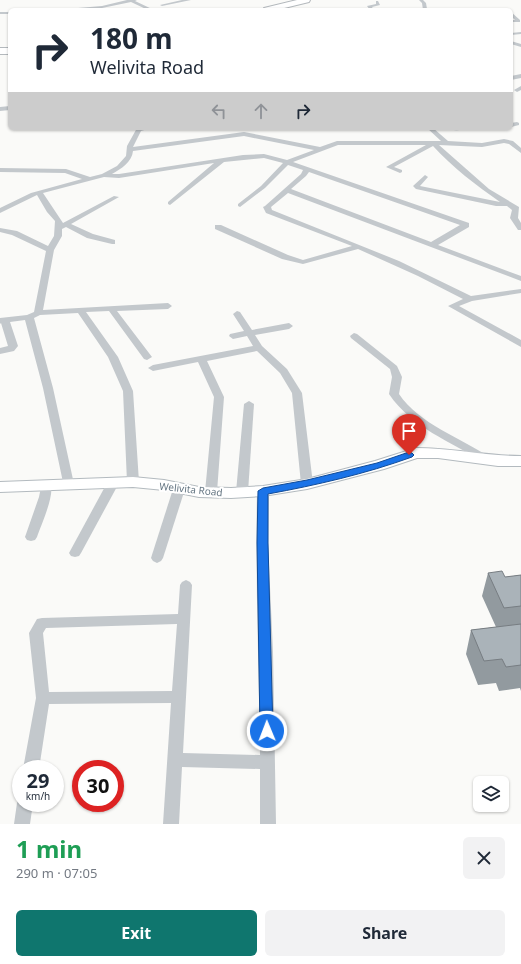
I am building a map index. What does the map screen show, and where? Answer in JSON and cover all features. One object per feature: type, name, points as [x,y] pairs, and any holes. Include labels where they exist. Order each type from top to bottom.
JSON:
[{"type":"highway","points":[[263,8],[294,0]]},
{"type":"highway","points":[[275,8],[306,0]]},
{"type":"street","points":[[130,0],[148,8]]},
{"type":"street","points":[[87,8],[102,7],[135,0]]},
{"type":"street","points":[[162,5],[189,0]]},
{"type":"street","points":[[370,8],[369,6],[378,5],[377,2]]},
{"type":"street","points":[[513,10],[517,9]]},
{"type":"street","points":[[513,15],[518,21],[513,21]]},
{"type":"street","points":[[0,211],[33,194],[104,175],[125,161],[129,156],[130,146],[138,130]]},
{"type":"street","points":[[432,130],[446,143]]},
{"type":"street","points":[[130,149],[244,134],[320,149]]},
{"type":"street","points":[[240,204],[263,187],[287,162],[337,143],[446,143],[482,145],[511,142],[521,151]]},
{"type":"street","points":[[400,171],[388,167],[434,143]]},
{"type":"street","points":[[434,143],[442,152],[506,204],[516,209],[514,218],[521,228]]},
{"type":"street","points":[[104,175],[119,176],[222,160],[264,156],[306,168],[466,225],[432,245]]},
{"type":"street","points":[[170,203],[222,160]]},
{"type":"street","points":[[306,168],[304,175],[267,207],[269,211],[399,263],[470,299]]},
{"type":"street","points":[[0,170],[66,171],[90,179]]},
{"type":"street","points":[[425,178],[416,186],[418,188],[496,204],[506,204]]},
{"type":"street","points":[[287,190],[521,280]]},
{"type":"street","points":[[39,192],[51,212],[59,221],[58,236],[50,250],[33,315],[68,484]]},
{"type":"street","points":[[58,228],[116,197]]},
{"type":"street","points":[[66,224],[90,236],[112,242]]},
{"type":"street","points":[[218,227],[285,257],[303,262],[358,247]]},
{"type":"street","points":[[0,230],[14,233],[50,250]]},
{"type":"street","points":[[521,291],[470,299],[452,306],[521,344]]},
{"type":"street","points":[[0,351],[11,349],[13,346],[2,321],[33,315],[80,310],[112,310],[168,306]]},
{"type":"street","points":[[80,310],[113,357],[128,391],[133,482]]},
{"type":"street","points":[[112,310],[147,357]]},
{"type":"street","points":[[237,314],[259,348],[284,371],[297,393],[307,484]]},
{"type":"street","points":[[233,336],[289,326]]},
{"type":"street","points":[[354,336],[394,368],[397,377],[394,394],[400,406],[412,416],[487,460]]},
{"type":"street","points":[[153,368],[259,348]]},
{"type":"street","points":[[201,358],[219,397],[211,492]]},
{"type":"street","points":[[242,492],[250,404]]},
{"type":"street","name":"Welivita Road","points":[[0,487],[113,484],[133,482],[211,492],[263,491],[307,484],[380,465],[416,453],[438,453],[487,460],[521,461]]},
{"type":"street","points":[[75,553],[113,484]]},
{"type":"street","points":[[32,537],[45,497],[46,485]]},
{"type":"street","points":[[157,558],[179,489]]},
{"type":"street","points":[[263,491],[262,543],[268,824]]},
{"type":"street","points":[[171,824],[186,585]]},
{"type":"street","points":[[33,760],[43,698],[36,633],[42,623],[185,619]]},
{"type":"street","points":[[43,698],[180,697]]},
{"type":"street","points":[[176,760],[267,762]]},
{"type":"street","points":[[22,824],[24,812]]},
{"type":"building","points":[[502,571],[505,577],[521,575],[521,606],[504,608],[488,573]]},
{"type":"building","points":[[521,624],[521,665],[506,667],[502,659],[484,661],[471,630]]},
{"type":"route","points":[[267,731],[262,543],[263,491],[307,484],[380,465],[409,455]]}]
